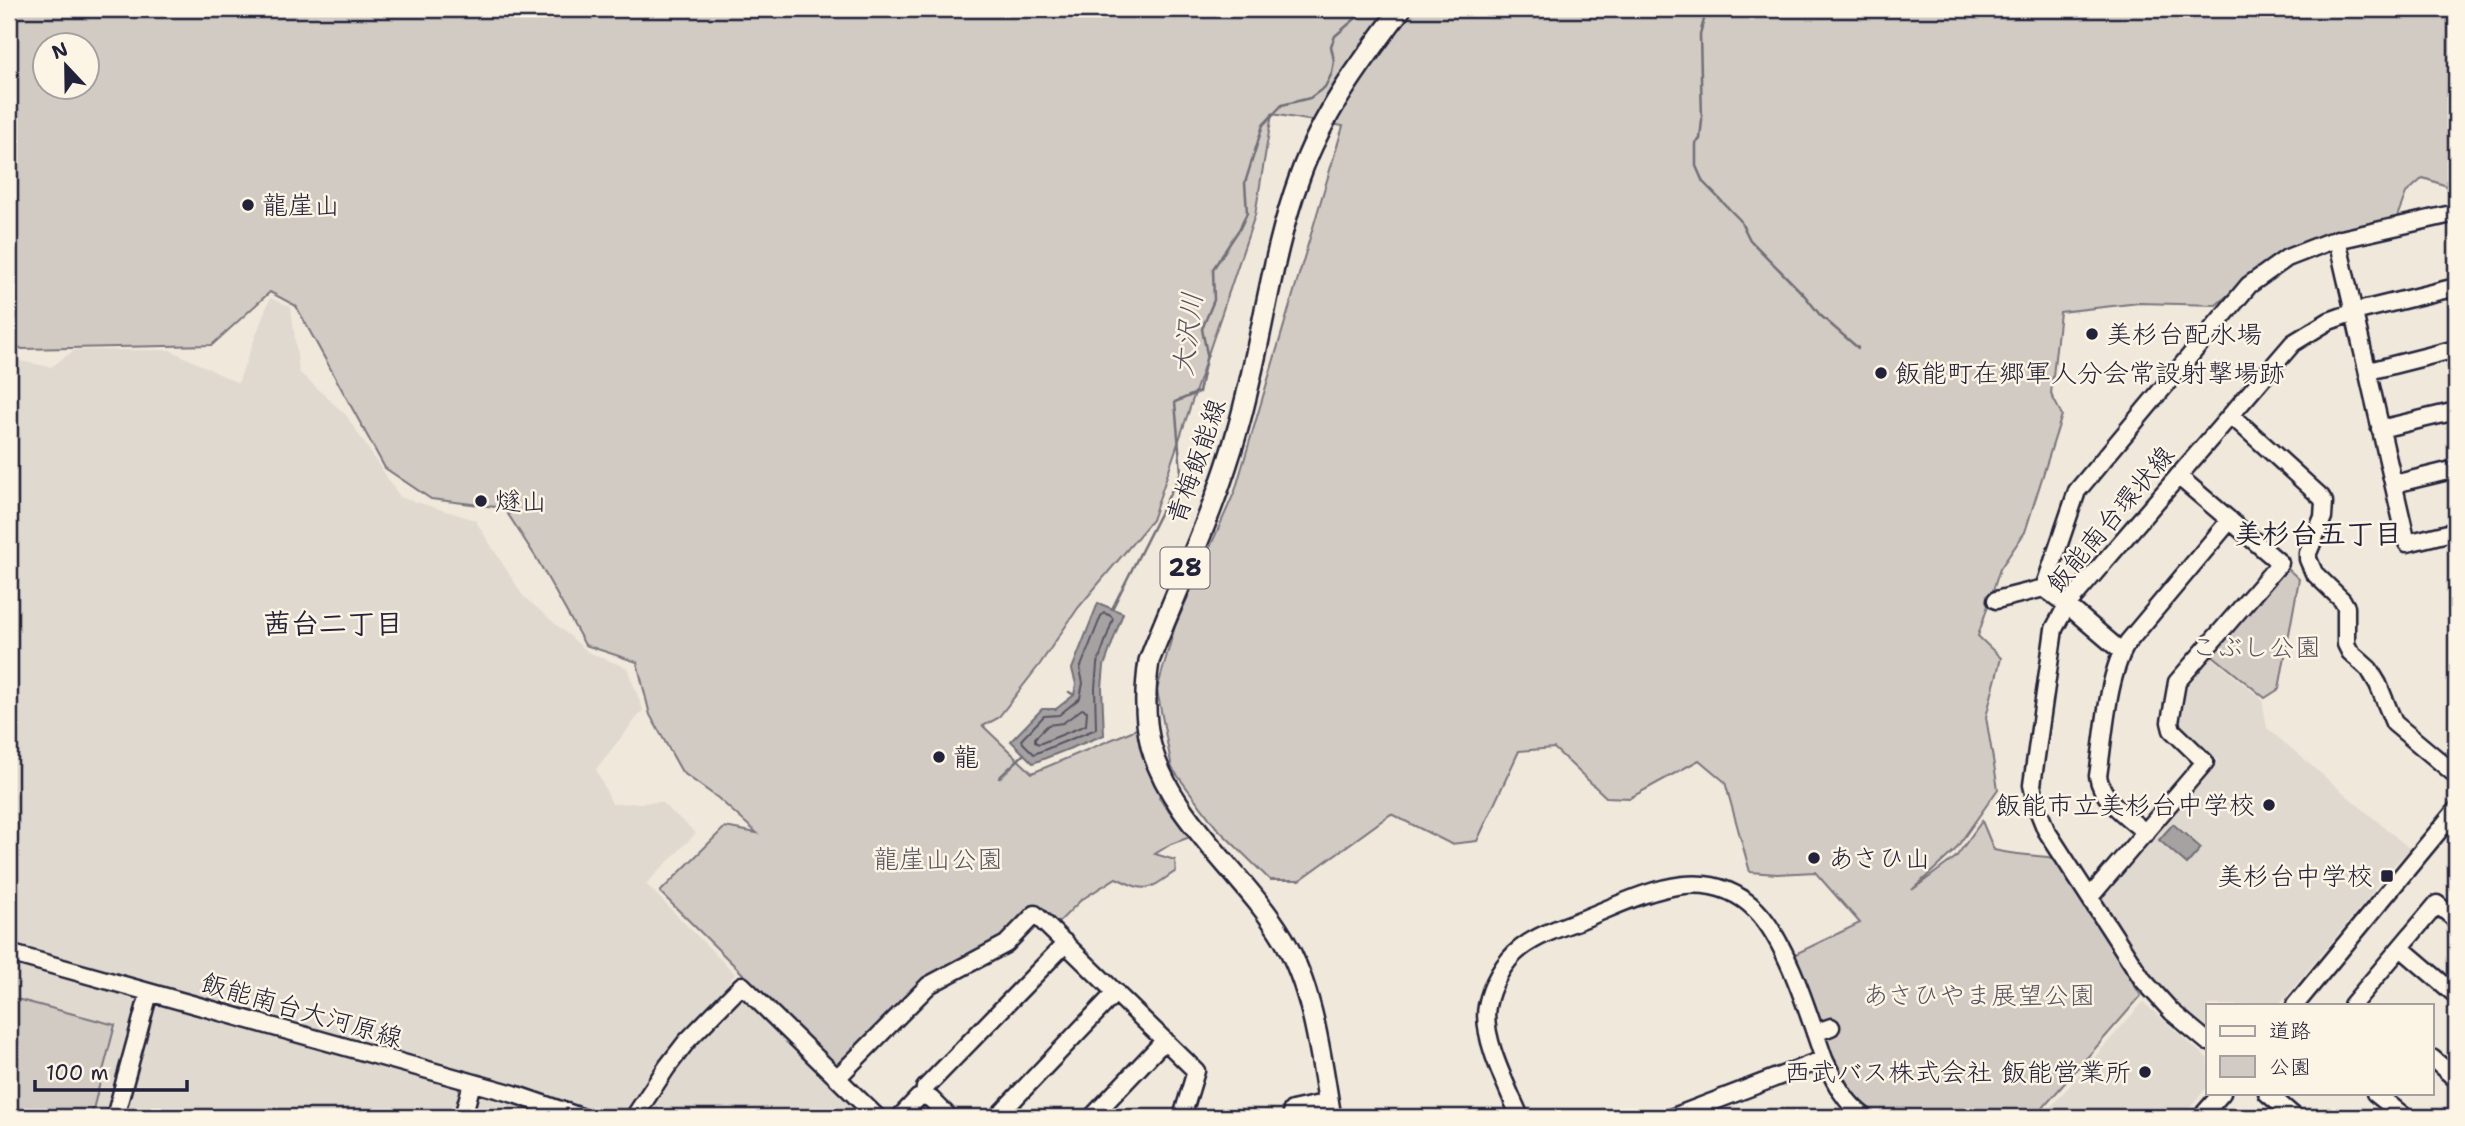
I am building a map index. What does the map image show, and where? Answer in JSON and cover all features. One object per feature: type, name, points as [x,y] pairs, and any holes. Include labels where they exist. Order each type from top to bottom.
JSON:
[{"type":"main road","name":"青梅飯能線","points":[[1330,1110],[1313,1021],[1295,964],[1268,914],[1215,851],[1166,783],[1151,745],[1146,685],[1149,661],[1218,491],[1235,440],[1300,175],[1339,96],[1357,67],[1401,9]]},
{"type":"street","points":[[2044,588],[2077,491],[2239,296],[2264,273],[2287,258],[2337,239],[2456,213]]},
{"type":"street","points":[[2337,239],[2407,543],[2456,531]]},
{"type":"street","name":"飯能南台環状線","points":[[2206,1040],[2172,1012],[2143,980],[2046,830],[2038,810],[2032,785],[2054,629],[2067,605],[2293,343],[2329,321],[2354,312],[2456,287]]},
{"type":"street","points":[[2369,372],[2456,349]]},
{"type":"street","points":[[2380,429],[2456,411]]},
{"type":"street","points":[[2231,415],[2321,497],[2324,502],[2323,517],[2308,559],[2314,573],[2346,607],[2346,644],[2350,652],[2372,674],[2394,723],[2456,775]]},
{"type":"street","points":[[2393,484],[2456,469]]},
{"type":"street","points":[[2091,897],[2205,762],[2172,730],[2170,722],[2177,682],[2280,563],[2178,476]]},
{"type":"street","points":[[2146,832],[2107,798],[2100,787],[2098,776],[2115,671],[2122,652],[2230,520]]},
{"type":"street","points":[[1996,600],[2044,588]]},
{"type":"street","points":[[2044,588],[2122,652]]},
{"type":"street","points":[[2296,1004],[2456,810]]},
{"type":"street","points":[[1520,1117],[1492,1046],[1488,1028],[1487,1008],[1502,969],[1519,949],[1538,937],[1656,890],[1682,884],[1704,885],[1732,893],[1755,909],[1773,930],[1836,1085],[1851,1106],[1865,1117]]},
{"type":"street","points":[[2361,1002],[2437,904],[2456,920]]},
{"type":"street","points":[[837,1078],[929,985],[1006,944],[1035,914],[1196,1071],[1181,1117]]},
{"type":"street","points":[[924,1096],[925,1088],[1066,943]]},
{"type":"street","points":[[2401,948],[2456,995]]},
{"type":"street","name":"飯能南台大河原線","points":[[9,953],[472,1083],[580,1117]]},
{"type":"street","points":[[634,1117],[687,1041],[742,985],[877,1117]]},
{"type":"street","points":[[998,1117],[1116,992]]},
{"type":"street","points":[[115,1117],[149,993]]},
{"type":"street","points":[[1815,1033],[1831,1027]]},
{"type":"street","points":[[1092,1117],[1165,1040]]},
{"type":"street","points":[[1673,1117],[1824,1059]]},
{"type":"street","points":[[2434,1060],[2456,1079]]},
{"type":"street","points":[[463,1117],[472,1083]]},
{"type":"street","points":[[2201,1117],[2221,1094]]},
{"type":"street","points":[[2376,1094],[2405,1117]]},
{"type":"street","points":[[2273,1095],[2295,1117]]},
{"type":"street","points":[[900,1117],[918,1098],[924,1096],[949,1117]]},
{"type":"street","points":[[1838,1117],[1851,1106]]},
{"type":"street","points":[[1293,1117],[1292,1110],[1330,1110]]},
{"type":"shaded area","points":[[270,298],[291,307],[299,372],[346,415],[400,497],[475,520],[523,596],[588,652],[627,668],[643,710],[596,769],[612,804],[661,802],[696,833],[646,884],[735,974],[729,981],[865,1117],[9,1117],[9,359],[51,367],[75,350],[170,350],[238,383]]},
{"type":"shaded area","name":"飯能市立美杉台中学校","points":[[2210,656],[2262,699],[2267,728],[2410,849],[2380,879],[2371,895],[2280,1004],[2206,1004],[2206,1026],[2149,978],[2098,896],[2218,761],[2183,730],[2179,716],[2183,688]]},
{"type":"shaded area","name":"西武バス株式会社 飯能営業所","points":[[2143,1002],[2206,1057],[2206,1088],[2182,1117],[2042,1117]]},
{"type":"green space","points":[[9,9],[2456,9],[2456,189],[2423,178],[2406,193],[2395,222],[2277,254],[2216,305],[2139,303],[2060,312],[2051,394],[2062,415],[2025,532],[2000,569],[1978,636],[2001,658],[1986,717],[1998,789],[1955,850],[1912,890],[1956,857],[1982,821],[1994,850],[2055,858],[2070,877],[2141,996],[2035,1117],[1871,1117],[1841,1084],[1789,957],[1860,923],[1815,872],[1750,872],[1725,782],[1699,760],[1630,798],[1606,797],[1554,748],[1519,751],[1477,841],[1451,844],[1391,814],[1300,880],[1270,880],[1216,827],[1172,768],[1157,690],[1175,626],[1235,491],[1343,126],[1272,114],[1255,215],[1152,520],[1078,608],[1040,664],[998,718],[983,726],[1032,773],[1139,728],[1159,798],[1190,837],[1155,854],[1175,860],[1176,871],[1147,888],[1116,878],[1081,900],[1059,922],[1044,917],[966,960],[837,1067],[660,892],[725,827],[757,833],[718,798],[682,772],[650,715],[637,662],[585,645],[537,559],[504,508],[431,499],[385,468],[296,306],[270,292],[212,345],[22,349],[9,342]]},
{"type":"green space","name":"こぶし公園","points":[[2285,566],[2299,579],[2279,689],[2265,698],[2211,654]]},
{"type":"green space","points":[[9,997],[115,1025],[91,1117],[9,1117]]},
{"type":"water","points":[[1098,603],[1123,613],[1104,666],[1104,735],[1033,763],[1011,741],[1042,709],[1056,709],[1074,695],[1076,684],[1072,669]]},
{"type":"water","points":[[2173,824],[2201,848],[2187,864],[2159,840]]},
{"type":"waterway","name":"大沢川","points":[[1112,609],[1181,472],[1175,402],[1199,392],[1207,354],[1202,329],[1214,300],[1213,269],[1247,213],[1245,183],[1263,125],[1282,105],[1310,98],[1325,87],[1332,73],[1334,61],[1331,46],[1335,36],[1356,18],[1361,9]]},
{"type":"waterway","points":[[1707,9],[1700,34],[1702,120],[1700,139],[1696,143],[1696,166],[1703,182],[1740,220],[1750,240],[1820,315],[1858,348]]},
{"type":"waterway","points":[[1069,692],[1074,695]]},
{"type":"waterway","points":[[999,778],[1024,754]]},
{"type":"place","name":"龍崖山","points":[[248,205]]},
{"type":"place","name":"美杉台配水場","points":[[2092,334]]},
{"type":"place","name":"飯能町在郷軍人分会常設射撃場跡","points":[[1881,373]]},
{"type":"place","name":"燧山","points":[[481,501]]},
{"type":"place","name":"龍","points":[[939,757]]},
{"type":"place","name":"飯能市立美杉台中学校","points":[[2269,805]]},
{"type":"place","name":"あさひ山","points":[[1814,858]]},
{"type":"place","name":"美杉台中学校","points":[[2387,876]]},
{"type":"place","name":"西武バス株式会社 飯能営業所","points":[[2145,1072]]},
{"type":"district","name":"美杉台五丁目","points":[[2318,533]]},
{"type":"district","name":"茜台二丁目","points":[[333,623]]},
{"type":"park label","name":"龍崖山公園","points":[[938,859]]},
{"type":"park label","name":"あさひやま展望公園","points":[[1979,995]]}]
